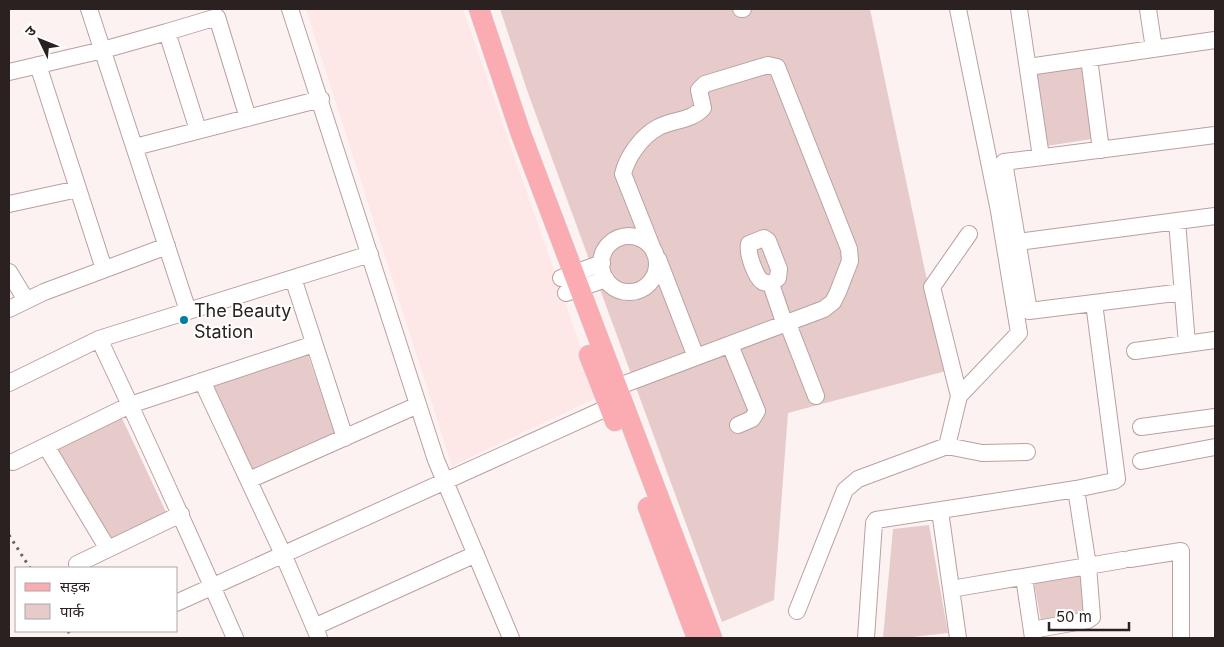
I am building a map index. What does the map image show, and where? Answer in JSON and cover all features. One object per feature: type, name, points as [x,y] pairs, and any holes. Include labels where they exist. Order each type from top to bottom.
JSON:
[{"type":"main road","points":[[467,9],[612,397],[697,638]]},
{"type":"main road","points":[[479,9],[569,283]]},
{"type":"main road","points":[[612,397],[712,638]]},
{"type":"street","points":[[89,9],[188,311]]},
{"type":"street","points":[[290,9],[321,99],[418,405],[445,481],[510,638]]},
{"type":"street","points":[[958,9],[999,211],[1019,333],[959,396]]},
{"type":"street","points":[[1018,9],[1042,157]]},
{"type":"street","points":[[1148,9],[1154,49]]},
{"type":"street","points":[[9,72],[103,50],[217,17],[248,118]]},
{"type":"street","points":[[168,32],[198,130]]},
{"type":"street","points":[[1028,67],[1215,40]]},
{"type":"street","points":[[1089,58],[1100,150]]},
{"type":"street","points":[[38,65],[104,269]]},
{"type":"street","points":[[178,602],[445,481],[696,357],[787,324],[824,309],[833,302],[850,261],[849,255],[777,67],[768,65],[705,84],[699,90],[703,108],[696,116],[657,128],[638,145],[626,163],[623,174],[696,357]]},
{"type":"street","points":[[134,147],[321,99]]},
{"type":"street","points":[[1183,292],[1030,311],[1004,162],[1215,135]]},
{"type":"street","points":[[9,204],[78,189]]},
{"type":"street","points":[[1018,242],[1215,216]]},
{"type":"street","points":[[1177,222],[1187,344]]},
{"type":"street","points":[[947,446],[959,396],[932,287],[969,234]]},
{"type":"street","points":[[636,237],[654,252],[655,275],[643,288],[626,292],[617,289],[604,271],[605,251],[617,239],[636,237]]},
{"type":"street","points":[[9,309],[26,300],[167,246]]},
{"type":"street","points":[[9,383],[99,339],[370,254]]},
{"type":"street","points":[[569,283],[604,271]]},
{"type":"street","points":[[9,272],[26,300]]},
{"type":"street","points":[[293,278],[345,438]]},
{"type":"street","points":[[771,284],[816,396]]},
{"type":"street","points":[[866,638],[874,521],[879,518],[940,511],[1076,490],[1114,481],[1118,476],[1094,303]]},
{"type":"street","points":[[99,339],[181,514],[211,588],[235,638]]},
{"type":"street","points":[[1135,351],[1215,340]]},
{"type":"street","points":[[13,462],[130,405],[314,344]]},
{"type":"street","points":[[730,345],[757,410],[752,419],[738,425]]},
{"type":"street","points":[[202,381],[284,554],[316,633],[476,554]]},
{"type":"street","points":[[249,480],[418,405]]},
{"type":"street","points":[[1141,427],[1215,417]]},
{"type":"street","points":[[46,446],[108,549]]},
{"type":"street","points":[[797,610],[845,490],[858,478],[947,446],[982,453],[1028,452]]},
{"type":"street","points":[[1141,461],[1215,447]]},
{"type":"street","points":[[1024,577],[1032,634],[1090,619],[1092,615],[1088,566],[1076,490]]},
{"type":"street","points":[[940,511],[958,638]]},
{"type":"street","points":[[77,564],[181,514]]},
{"type":"street","points":[[951,589],[1181,551],[1181,638]]},
{"type":"shaded area","points":[[306,9],[463,9],[598,397],[452,466]]},
{"type":"green space","points":[[500,9],[870,9],[946,371],[788,413],[774,600],[722,622],[528,93]]},
{"type":"green space","points":[[1082,66],[1092,139],[1047,146],[1037,73]]},
{"type":"green space","points":[[308,355],[336,437],[254,472],[213,385]]},
{"type":"green space","points":[[121,416],[166,512],[111,541],[55,449]]},
{"type":"green space","points":[[929,525],[948,633],[904,638],[883,638],[893,529]]},
{"type":"green space","points":[[1080,575],[1087,613],[1041,621],[1034,582]]},
{"type":"railway","points":[[9,535],[29,567]]},
{"type":"railway","points":[[69,632],[72,638]]},
{"type":"place","name":"The Beauty Station","points":[[184,320]]}]
